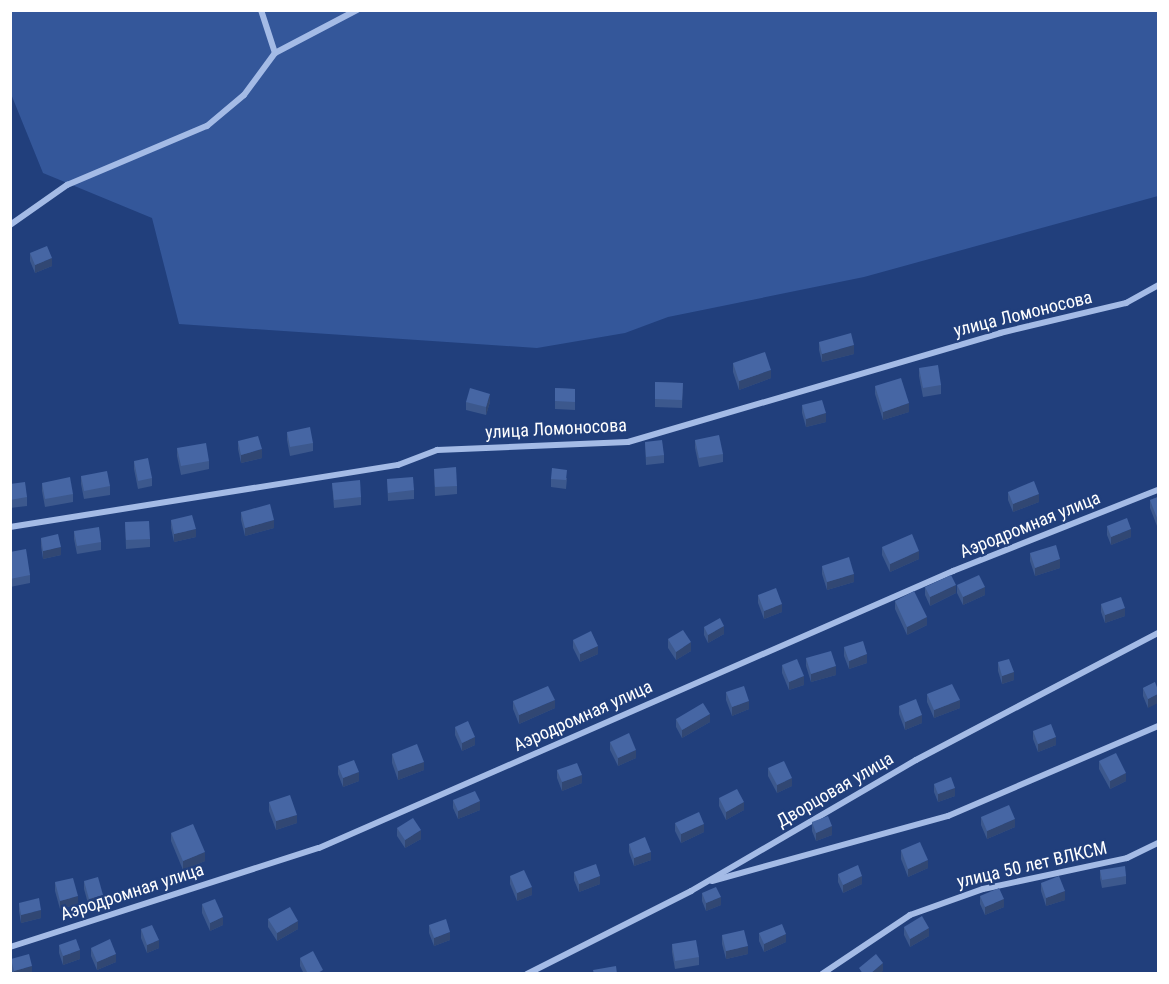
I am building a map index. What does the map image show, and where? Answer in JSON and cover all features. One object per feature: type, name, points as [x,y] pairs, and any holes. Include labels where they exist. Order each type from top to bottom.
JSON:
[{"type":"street","points":[[261,10],[275,53]]},
{"type":"street","points":[[11,225],[67,185],[207,126],[244,95],[275,53],[357,10]]},
{"type":"street","name":"улица Ломоносова","points":[[10,527],[398,465],[437,450],[628,442],[1000,333],[1126,303],[1158,285]]},
{"type":"street","name":"Аэродромная улица","points":[[10,948],[319,848],[953,571],[1158,490]]},
{"type":"street","name":"Дворцовая улица","points":[[527,974],[703,884],[916,760],[1158,633]]},
{"type":"street","points":[[703,884],[948,816],[1158,726]]},
{"type":"street","name":"улица 50 лет ВЛКСМ","points":[[822,974],[910,915],[983,888],[1127,858],[1158,843]]},
{"type":"shaded area","points":[[10,11],[1158,11],[1158,196],[864,277],[668,317],[625,333],[537,348],[179,324],[152,218],[43,173],[11,94]]},
{"type":"building","points":[[47,246],[52,258],[35,265],[30,253]]},
{"type":"building","points":[[851,333],[854,345],[822,354],[819,342]]},
{"type":"building","points":[[765,352],[771,370],[739,381],[733,363]]},
{"type":"building","points":[[938,365],[941,385],[923,388],[919,368]]},
{"type":"building","points":[[901,378],[909,403],[883,412],[875,386]]},
{"type":"building","points":[[655,382],[683,383],[682,400],[655,399]]},
{"type":"building","points":[[470,388],[490,394],[486,407],[466,402]]},
{"type":"building","points":[[555,388],[575,389],[575,402],[555,401]]},
{"type":"building","points":[[822,400],[826,413],[806,419],[802,405]]},
{"type":"building","points":[[310,427],[313,443],[290,447],[287,432]]},
{"type":"building","points":[[719,435],[723,454],[699,458],[695,440]]},
{"type":"building","points":[[258,436],[262,449],[241,455],[238,441]]},
{"type":"building","points":[[662,440],[664,455],[646,457],[645,442]]},
{"type":"building","points":[[206,443],[209,461],[181,466],[177,448]]},
{"type":"building","points":[[148,458],[152,478],[138,481],[134,461]]},
{"type":"building","points":[[456,467],[457,486],[435,487],[434,469]]},
{"type":"building","points":[[552,468],[567,470],[566,480],[551,479]]},
{"type":"building","points":[[107,471],[110,486],[84,491],[81,476]]},
{"type":"building","points":[[70,477],[73,494],[45,499],[42,483]]},
{"type":"building","points":[[413,477],[414,490],[388,493],[387,479]]},
{"type":"building","points":[[360,480],[361,497],[334,500],[332,483]]},
{"type":"building","points":[[1034,481],[1039,494],[1013,504],[1008,492]]},
{"type":"building","points":[[25,482],[27,497],[10,500],[10,484]]},
{"type":"building","points":[[1158,497],[1158,517],[1157,518],[1150,500]]},
{"type":"building","points":[[270,504],[274,520],[245,528],[241,512]]},
{"type":"building","points":[[192,515],[196,529],[174,534],[171,520]]},
{"type":"building","points":[[1127,518],[1131,529],[1111,537],[1107,526]]},
{"type":"building","points":[[149,521],[150,539],[126,540],[125,522]]},
{"type":"building","points":[[99,527],[101,542],[77,546],[74,531]]},
{"type":"building","points":[[58,534],[61,547],[43,551],[41,538]]},
{"type":"building","points":[[912,534],[919,551],[890,564],[882,547]]},
{"type":"building","points":[[1056,545],[1060,559],[1035,568],[1030,553]]},
{"type":"building","points":[[26,549],[30,575],[10,579],[10,552]]},
{"type":"building","points":[[849,557],[854,574],[827,582],[822,566]]},
{"type":"building","points":[[951,575],[956,585],[930,597],[925,587]]},
{"type":"building","points":[[979,575],[985,587],[963,597],[957,585]]},
{"type":"building","points":[[776,588],[782,604],[764,611],[758,595]]},
{"type":"building","points":[[914,591],[927,617],[907,627],[895,601]]},
{"type":"building","points":[[1121,597],[1125,608],[1105,615],[1101,604]]},
{"type":"building","points":[[720,618],[724,626],[708,635],[704,627]]},
{"type":"building","points":[[683,630],[691,642],[676,652],[668,639]]},
{"type":"building","points":[[591,631],[598,646],[580,654],[573,640]]},
{"type":"building","points":[[863,641],[867,654],[849,661],[844,647]]},
{"type":"building","points":[[831,651],[836,666],[811,674],[806,658]]},
{"type":"building","points":[[797,659],[804,676],[789,682],[782,665]]},
{"type":"building","points":[[1009,659],[1014,672],[1002,676],[998,662]]},
{"type":"building","points":[[1155,682],[1158,694],[1148,699],[1143,688]]},
{"type":"building","points":[[952,684],[960,700],[934,710],[927,694]]},
{"type":"building","points":[[548,686],[555,700],[519,715],[513,701]]},
{"type":"building","points":[[744,686],[749,701],[732,707],[726,692]]},
{"type":"building","points":[[916,699],[922,715],[905,722],[899,706]]},
{"type":"building","points":[[703,703],[710,714],[682,730],[676,719]]},
{"type":"building","points":[[468,721],[475,737],[462,743],[455,727]]},
{"type":"building","points":[[1051,724],[1056,737],[1038,744],[1033,731]]},
{"type":"building","points":[[629,733],[636,750],[618,758],[610,742]]},
{"type":"building","points":[[417,744],[424,762],[398,771],[392,754]]},
{"type":"building","points":[[1116,753],[1126,773],[1110,781],[1099,761]]},
{"type":"building","points":[[354,760],[359,772],[343,778],[338,766]]},
{"type":"building","points":[[784,761],[792,778],[777,785],[768,768]]},
{"type":"building","points":[[577,763],[582,775],[562,782],[557,770]]},
{"type":"building","points":[[951,777],[955,788],[938,794],[934,784]]},
{"type":"building","points":[[737,789],[744,802],[726,812],[719,798]]},
{"type":"building","points":[[475,791],[480,801],[458,811],[453,800]]},
{"type":"building","points":[[290,795],[297,815],[276,821],[269,802]]},
{"type":"building","points":[[1009,805],[1015,819],[987,831],[981,817]]},
{"type":"building","points":[[699,812],[704,824],[681,834],[675,823]]},
{"type":"building","points":[[828,816],[832,826],[816,833],[812,822]]},
{"type":"building","points":[[413,818],[421,830],[405,840],[397,828]]},
{"type":"building","points":[[193,824],[205,852],[183,861],[171,833]]},
{"type":"building","points":[[645,837],[651,852],[634,858],[629,844]]},
{"type":"building","points":[[920,842],[928,860],[908,869],[901,850]]},
{"type":"building","points":[[596,864],[600,876],[579,884],[574,872]]},
{"type":"building","points":[[858,865],[862,876],[843,885],[838,874]]},
{"type":"building","points":[[1125,866],[1126,876],[1102,880],[1100,870]]},
{"type":"building","points":[[524,870],[532,887],[517,893],[510,876]]},
{"type":"building","points":[[1059,876],[1065,891],[1046,898],[1041,883]]},
{"type":"building","points":[[98,877],[103,895],[89,899],[84,881]]},
{"type":"building","points":[[73,878],[78,896],[60,901],[55,882]]},
{"type":"building","points":[[716,887],[721,897],[706,903],[702,893]]},
{"type":"building","points":[[999,888],[1004,899],[985,907],[980,896]]},
{"type":"building","points":[[39,898],[41,910],[21,915],[19,903]]},
{"type":"building","points":[[215,899],[223,917],[210,923],[202,904]]},
{"type":"building","points":[[290,907],[298,921],[277,933],[268,919]]},
{"type":"building","points":[[922,916],[929,928],[910,939],[904,927]]},
{"type":"building","points":[[446,919],[450,932],[434,938],[429,925]]},
{"type":"building","points":[[782,924],[786,934],[764,944],[759,933]]},
{"type":"building","points":[[152,925],[159,940],[147,945],[141,929]]},
{"type":"building","points":[[744,930],[748,946],[726,951],[722,935]]},
{"type":"building","points":[[76,939],[80,950],[63,956],[59,945]]},
{"type":"building","points":[[110,939],[116,954],[97,962],[91,948]]},
{"type":"building","points":[[696,940],[699,957],[675,961],[672,944]]},
{"type":"building","points":[[313,951],[323,970],[316,974],[308,974],[300,958]]},
{"type":"building","points":[[29,954],[32,966],[14,971],[11,959]]},
{"type":"building","points":[[876,954],[883,963],[870,974],[863,974],[859,968]]},
{"type":"building","points":[[616,966],[617,974],[594,974],[593,970]]}]
